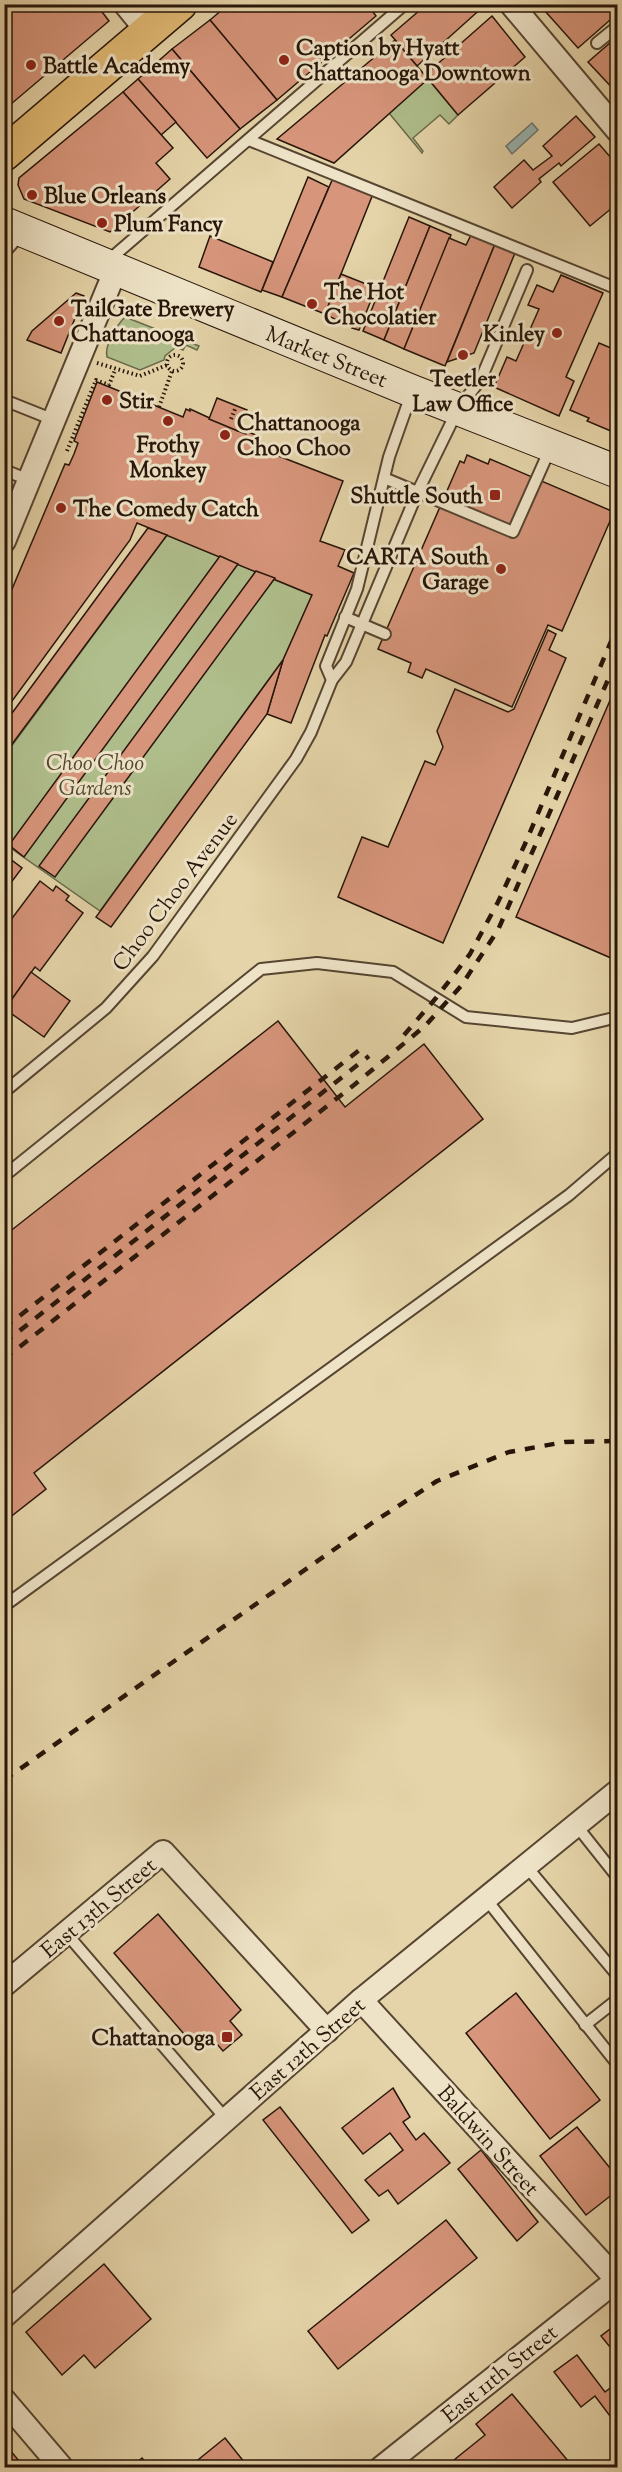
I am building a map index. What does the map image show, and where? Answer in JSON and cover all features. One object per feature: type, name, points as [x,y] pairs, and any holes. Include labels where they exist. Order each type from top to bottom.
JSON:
[{"type":"main road","points":[[4,154],[180,4]]},
{"type":"main road","name":"Market Street","points":[[11,236],[110,267],[412,391],[618,472]]},
{"type":"street","points":[[125,4],[148,32]]},
{"type":"street","points":[[511,4],[618,131]]},
{"type":"street","points":[[4,541],[54,420],[110,267]]},
{"type":"street","name":"East 12th Street","points":[[4,2316],[361,2000],[618,1791]]},
{"type":"street","name":"East 13th Street","points":[[4,1986],[163,1852],[327,2031]]},
{"type":"street","name":"Baldwin Street","points":[[361,2000],[617,2280]]},
{"type":"street","name":"East 11th Street","points":[[381,2468],[617,2280]]},
{"type":"street","points":[[4,2400],[62,2468]]},
{"type":"lane","points":[[110,267],[249,140],[405,4]]},
{"type":"lane","points":[[597,43],[618,26]]},
{"type":"lane","points":[[249,140],[618,289]]},
{"type":"lane","name":"Choo Choo Avenue","points":[[4,1092],[106,1008],[153,956],[296,759],[311,732],[332,680],[346,662],[418,491],[458,409],[481,379],[527,270]]},
{"type":"lane","name":"Choo Choo Avenue","points":[[332,680],[326,666],[361,576],[384,478],[412,391]]},
{"type":"lane","points":[[4,400],[54,420]]},
{"type":"lane","points":[[384,478],[513,532],[551,446]]},
{"type":"lane","points":[[4,470],[29,480]]},
{"type":"lane","points":[[345,617],[385,634]]},
{"type":"lane","points":[[4,1176],[261,969],[317,963],[393,972],[466,1017],[572,1028],[618,1017]]},
{"type":"lane","points":[[4,1606],[569,1195],[618,1153]]},
{"type":"lane","points":[[576,1825],[618,1878]]},
{"type":"lane","points":[[526,1866],[618,1976]]},
{"type":"lane","points":[[486,1899],[618,2065]]},
{"type":"lane","points":[[66,1933],[226,2119]]},
{"type":"lane","points":[[585,2025],[618,1999]]},
{"type":"path","points":[[172,355],[178,355],[184,364],[181,369],[172,371],[167,365],[168,359],[172,355]]},
{"type":"path","points":[[100,364],[140,376],[167,365]]},
{"type":"path","points":[[67,451],[96,380],[109,386],[115,370]]},
{"type":"path","points":[[159,407],[172,371]]},
{"type":"path","points":[[231,419],[235,409]]},
{"type":"green space","points":[[428,79],[458,115],[449,124],[440,115],[413,138],[423,151],[422,153],[389,113]]},
{"type":"green space","points":[[125,317],[199,346],[197,350],[186,345],[183,350],[176,347],[165,356],[164,360],[140,370],[107,357],[109,341]]},
{"type":"green space","name":"Choo Choo Gardens","points":[[167,535],[312,595],[283,660],[100,911],[5,844],[5,755]]},
{"type":"water","points":[[532,123],[538,130],[512,154],[506,146]]},
{"type":"building","name":"Battle Academy","points":[[4,4],[96,4],[109,21],[4,110]]},
{"type":"building","name":"Caption by Hyatt Chattanooga Downtown","points":[[229,4],[367,4],[376,16],[277,100],[210,20]]},
{"type":"building","points":[[427,4],[484,6],[417,66],[391,35]]},
{"type":"building","points":[[553,4],[618,4],[618,13],[578,48],[545,11]]},
{"type":"building","points":[[492,16],[525,57],[458,115],[425,75]]},
{"type":"building","points":[[210,20],[277,100],[240,129],[172,49]]},
{"type":"building","points":[[618,36],[618,94],[588,62]]},
{"type":"building","points":[[395,40],[428,79],[334,163],[277,139]]},
{"type":"building","points":[[172,49],[240,129],[207,158],[138,79]]},
{"type":"building","points":[[138,79],[176,122],[161,135],[123,92]]},
{"type":"building","points":[[123,92],[173,148],[156,163],[170,179],[110,232],[24,199],[18,185],[19,178]]},
{"type":"building","points":[[576,116],[595,137],[561,166],[559,163],[539,179],[541,182],[512,208],[494,187],[524,160],[533,170],[552,156],[543,146]]},
{"type":"building","points":[[599,144],[618,166],[618,203],[590,226],[553,182]]},
{"type":"building","points":[[308,177],[329,187],[282,297],[262,290]]},
{"type":"building","points":[[333,178],[373,194],[325,314],[282,297]]},
{"type":"building","points":[[409,217],[430,226],[384,340],[363,331]]},
{"type":"building","points":[[430,226],[451,235],[404,349],[384,340]]},
{"type":"building","points":[[471,235],[495,244],[445,366],[404,349],[449,238],[466,245]]},
{"type":"building","points":[[210,236],[273,262],[261,292],[199,267]]},
{"type":"building","points":[[495,244],[515,253],[474,353],[447,362]]},
{"type":"building","points":[[341,274],[376,288],[359,330],[352,328],[354,324],[343,320],[342,323],[325,314]]},
{"type":"building","name":"Kinley","points":[[561,275],[603,293],[566,377],[574,381],[559,416],[494,387],[507,357],[516,361],[539,309],[528,305],[537,285],[553,292]]},
{"type":"building","points":[[76,293],[84,296],[61,353],[27,340],[32,331]]},
{"type":"building","points":[[599,343],[618,351],[618,434],[587,421],[589,418],[570,410]]},
{"type":"building","points":[[97,382],[183,417],[186,409],[190,411],[190,409],[246,434],[246,431],[258,436],[257,439],[261,441],[258,448],[343,481],[320,541],[345,550],[338,566],[354,573],[327,636],[325,635],[291,723],[267,714],[283,660],[312,595],[137,523],[130,540],[4,712],[4,608],[65,464],[69,465],[74,454],[78,443],[74,441]]},
{"type":"building","points":[[217,398],[247,410],[238,431],[209,419]]},
{"type":"building","name":"CARTA South Garage","points":[[467,455],[488,464],[490,459],[614,512],[562,631],[548,625],[512,707],[426,669],[422,678],[408,672],[411,663],[378,649],[460,461],[464,463]]},
{"type":"building","points":[[148,528],[167,535],[4,755],[4,724]]},
{"type":"building","points":[[220,556],[238,564],[24,857],[9,845]]},
{"type":"building","points":[[256,571],[275,578],[55,877],[39,866]]},
{"type":"building","points":[[548,630],[556,634],[549,650],[566,658],[443,943],[338,897],[362,837],[388,847],[425,761],[435,765],[443,747],[437,731],[455,689],[508,712],[514,709]]},
{"type":"building","points":[[283,660],[267,714],[111,927],[96,917]]},
{"type":"building","points":[[618,682],[618,961],[516,917]]},
{"type":"building","points":[[4,848],[12,854],[9,858],[22,868],[4,892]]},
{"type":"building","points":[[40,881],[53,891],[56,886],[69,896],[66,900],[83,913],[40,971],[35,967],[4,1010],[4,929]]},
{"type":"building","points":[[31,972],[70,1001],[44,1037],[5,1009]]},
{"type":"building","points":[[278,1021],[345,1107],[424,1044],[483,1119],[34,1473],[46,1489],[4,1522],[4,1236]]},
{"type":"building","points":[[158,1914],[241,2010],[230,2021],[242,2035],[223,2051],[211,2037],[197,2049],[114,1953]]},
{"type":"building","points":[[516,1993],[600,2100],[550,2139],[466,2033]]},
{"type":"building","points":[[393,2088],[410,2117],[403,2122],[416,2140],[424,2133],[450,2163],[398,2204],[388,2190],[379,2196],[365,2180],[403,2150],[390,2133],[363,2154],[342,2128]]},
{"type":"building","points":[[280,2107],[369,2220],[352,2233],[263,2120]]},
{"type":"building","points":[[577,2127],[618,2178],[618,2190],[586,2215],[540,2156]]},
{"type":"building","points":[[481,2150],[538,2222],[517,2241],[458,2169]]},
{"type":"building","points":[[446,2220],[477,2258],[338,2369],[308,2331]]},
{"type":"building","points":[[104,2264],[151,2319],[95,2368],[84,2355],[62,2375],[26,2332]]},
{"type":"building","points":[[618,2323],[618,2357],[601,2336]]},
{"type":"building","points":[[577,2355],[605,2392],[618,2382],[618,2410],[610,2416],[595,2396],[581,2407],[554,2372]]},
{"type":"building","points":[[512,2394],[574,2468],[444,2468],[485,2435],[476,2424]]},
{"type":"building","points":[[225,2438],[249,2468],[188,2468]]},
{"type":"building","points":[[4,2443],[25,2468],[4,2468]]},
{"type":"building","points":[[142,2458],[150,2468],[130,2468]]},
{"type":"railway","points":[[404,1035],[470,954],[498,902],[618,625]]},
{"type":"railway","points":[[4,1359],[354,1085],[425,1026],[461,986],[498,930],[618,657]]},
{"type":"railway","points":[[4,1328],[362,1048]]},
{"type":"railway","points":[[4,1343],[369,1056]]},
{"type":"railway","points":[[4,1780],[372,1523],[437,1481],[509,1452],[565,1442],[618,1441]]},
{"type":"place","name":"Caption by Hyatt Chattanooga Downtown","points":[[284,60]]},
{"type":"place","name":"Battle Academy","points":[[31,65]]},
{"type":"place","name":"Blue Orleans","points":[[32,195]]},
{"type":"place","name":"Plum Fancy","points":[[102,223]]},
{"type":"place","name":"The Hot Chocolatier","points":[[312,304]]},
{"type":"place","name":"TailGate Brewery Chattanooga","points":[[59,321]]},
{"type":"place","name":"Kinley","points":[[557,333]]},
{"type":"place","name":"Teetler Law Office","points":[[463,355]]},
{"type":"place","name":"Stir","points":[[107,400]]},
{"type":"place","name":"Frothy Monkey","points":[[168,421]]},
{"type":"place","name":"Chattanooga Choo Choo","points":[[225,435]]},
{"type":"place","name":"Shuttle South","points":[[495,495]]},
{"type":"place","name":"The Comedy Catch","points":[[61,508]]},
{"type":"place","name":"CARTA South Garage","points":[[501,569]]},
{"type":"place","name":"Chattanooga","points":[[227,2037]]}]
